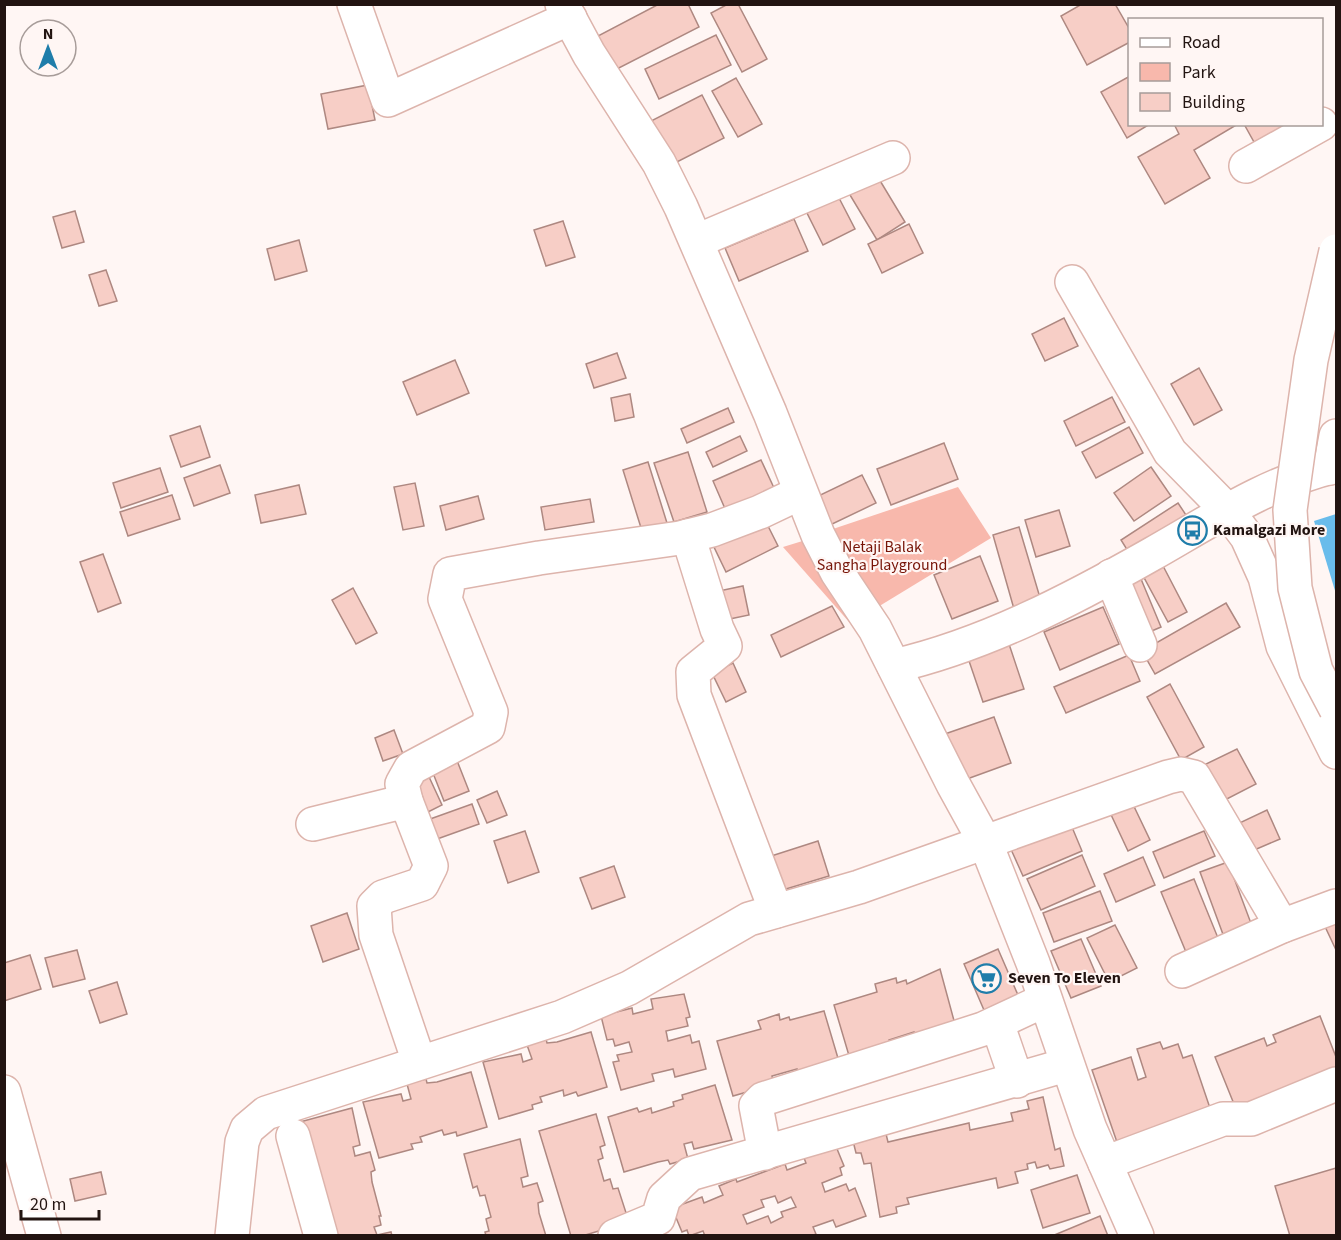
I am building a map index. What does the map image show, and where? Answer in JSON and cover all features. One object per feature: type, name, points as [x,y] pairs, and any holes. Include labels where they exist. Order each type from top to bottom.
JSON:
[{"type":"street","points":[[354,4],[388,100],[566,11],[589,54],[659,163],[697,241],[770,413],[800,493],[833,564],[874,629],[953,784],[986,843],[1045,1000],[1066,1065],[1104,1162],[1137,1236]]},
{"type":"street","points":[[1246,166],[1313,126]]},
{"type":"street","points":[[697,241],[893,158]]},
{"type":"street","points":[[1336,251],[1311,360],[1290,510],[1295,588],[1316,671],[1336,710]]},
{"type":"street","points":[[1072,282],[1170,452],[1227,509],[1247,537],[1265,577],[1283,646],[1336,752]]},
{"type":"street","points":[[894,666],[933,656],[989,634],[1111,576],[1227,509],[1275,486],[1333,467],[1336,436]]},
{"type":"street","points":[[419,1062],[376,935],[374,906],[383,897],[422,884],[431,866],[406,801],[402,784],[411,768],[488,727],[490,712],[445,599],[450,574],[688,536],[750,516],[800,493]]},
{"type":"street","points":[[688,536],[717,629],[725,646],[693,672],[694,694],[776,911]]},
{"type":"street","points":[[1111,576],[1140,645]]},
{"type":"street","points":[[232,1236],[242,1142],[247,1129],[257,1119],[285,1105],[562,1017],[629,988],[737,924],[859,887],[1168,777],[1190,775],[1194,777],[1282,926]]},
{"type":"street","points":[[313,824],[406,801]]},
{"type":"street","points":[[1182,971],[1282,926],[1336,906]]},
{"type":"street","points":[[765,1153],[756,1115],[756,1106],[763,1099],[997,1023],[1045,1000]]},
{"type":"street","points":[[997,1023],[1017,1080]]},
{"type":"street","points":[[615,1236],[658,1218],[664,1197],[690,1174],[1066,1065]]},
{"type":"street","points":[[1104,1162],[1223,1119],[1251,1119],[1336,1084]]},
{"type":"street","points":[[4,1092],[45,1236]]},
{"type":"street","points":[[293,1136],[321,1236]]},
{"type":"green space","name":"Netaji Balak Sangha Playground","points":[[958,487],[991,538],[868,613],[818,534]]},
{"type":"green space","points":[[809,539],[861,614],[850,623],[783,547]]},
{"type":"water","points":[[1336,514],[1336,594],[1314,521]]},
{"type":"building","points":[[659,4],[688,4],[699,27],[613,71],[596,37]]},
{"type":"building","points":[[728,4],[738,4],[767,59],[742,72],[711,13]]},
{"type":"building","points":[[1082,4],[1115,4],[1128,27],[1128,43],[1087,65],[1061,16]]},
{"type":"building","points":[[716,35],[731,65],[659,99],[645,69]]},
{"type":"building","points":[[1128,77],[1128,126],[1147,126],[1127,138],[1101,92]]},
{"type":"building","points":[[736,78],[762,124],[738,137],[712,91]]},
{"type":"building","points":[[368,85],[375,120],[328,129],[321,94]]},
{"type":"building","points":[[702,95],[724,138],[673,164],[651,121]]},
{"type":"building","points":[[1175,126],[1235,126],[1194,150],[1210,178],[1165,204],[1138,157],[1179,134]]},
{"type":"building","points":[[1245,126],[1303,126],[1259,151]]},
{"type":"building","points":[[876,174],[905,222],[877,240],[847,190]]},
{"type":"building","points":[[838,196],[855,229],[823,245],[806,211]]},
{"type":"building","points":[[75,211],[84,242],[62,248],[53,217]]},
{"type":"building","points":[[794,219],[808,251],[739,281],[725,248]]},
{"type":"building","points":[[563,221],[575,257],[546,266],[534,230]]},
{"type":"building","points":[[909,224],[923,253],[882,273],[868,244]]},
{"type":"building","points":[[299,240],[307,271],[275,280],[267,249]]},
{"type":"building","points":[[106,270],[117,301],[99,306],[89,275]]},
{"type":"building","points":[[1064,318],[1078,346],[1045,361],[1032,334]]},
{"type":"building","points":[[617,353],[626,378],[594,388],[586,364]]},
{"type":"building","points":[[455,360],[469,393],[417,415],[403,382]]},
{"type":"building","points":[[1199,368],[1222,410],[1194,425],[1171,384]]},
{"type":"building","points":[[630,394],[634,417],[615,421],[611,398]]},
{"type":"building","points":[[1112,397],[1125,422],[1076,446],[1064,421]]},
{"type":"building","points":[[728,408],[734,422],[687,443],[681,429]]},
{"type":"building","points":[[200,426],[210,457],[181,467],[170,436]]},
{"type":"building","points":[[1129,427],[1143,453],[1096,478],[1082,452]]},
{"type":"building","points":[[740,436],[747,451],[713,467],[706,452]]},
{"type":"building","points":[[944,443],[958,479],[891,505],[877,469]]},
{"type":"building","points":[[688,452],[707,512],[674,522],[654,463]]},
{"type":"building","points":[[761,460],[775,490],[726,511],[713,481]]},
{"type":"building","points":[[648,462],[667,523],[642,531],[623,470]]},
{"type":"building","points":[[220,465],[230,493],[194,506],[184,478]]},
{"type":"building","points":[[1151,467],[1171,496],[1134,521],[1114,493]]},
{"type":"building","points":[[160,468],[168,492],[121,508],[113,483]]},
{"type":"building","points":[[862,475],[876,503],[828,526],[814,498]]},
{"type":"building","points":[[415,483],[424,526],[403,530],[394,487]]},
{"type":"building","points":[[299,485],[306,514],[261,523],[255,495]]},
{"type":"building","points":[[172,495],[180,519],[128,536],[120,512]]},
{"type":"building","points":[[478,496],[484,519],[446,530],[440,506]]},
{"type":"building","points":[[590,499],[594,522],[545,530],[541,507]]},
{"type":"building","points":[[1178,503],[1188,518],[1131,556],[1121,540]]},
{"type":"building","points":[[1059,510],[1070,546],[1036,557],[1025,520]]},
{"type":"building","points":[[765,520],[778,546],[726,572],[713,545]]},
{"type":"building","points":[[1019,527],[1041,601],[1014,609],[993,535]]},
{"type":"building","points":[[103,554],[121,603],[98,612],[80,562]]},
{"type":"building","points":[[980,556],[998,601],[952,619],[934,575]]},
{"type":"building","points":[[1161,562],[1187,612],[1168,622],[1141,572]]},
{"type":"building","points":[[1141,579],[1161,627],[1140,636],[1121,588]]},
{"type":"building","points":[[743,586],[749,615],[720,621],[714,592]]},
{"type":"building","points":[[353,588],[377,633],[356,644],[332,600]]},
{"type":"building","points":[[1226,603],[1240,627],[1155,674],[1142,651]]},
{"type":"building","points":[[832,606],[844,627],[781,657],[771,635]]},
{"type":"building","points":[[1103,607],[1119,644],[1060,670],[1044,632]]},
{"type":"building","points":[[1008,641],[1024,689],[983,702],[967,655]]},
{"type":"building","points":[[1129,655],[1140,681],[1066,713],[1054,687]]},
{"type":"building","points":[[733,663],[746,692],[726,702],[712,673]]},
{"type":"building","points":[[1170,684],[1204,747],[1181,760],[1147,697]]},
{"type":"building","points":[[994,717],[1011,763],[956,783],[939,736]]},
{"type":"building","points":[[394,730],[403,754],[383,761],[375,738]]},
{"type":"building","points":[[1237,749],[1256,784],[1221,802],[1202,766]]},
{"type":"building","points":[[454,753],[469,791],[444,801],[429,763]]},
{"type":"building","points":[[424,766],[442,805],[420,816],[413,772]]},
{"type":"building","points":[[497,791],[507,815],[487,823],[477,800]]},
{"type":"building","points":[[1129,796],[1150,840],[1128,851],[1107,806]]},
{"type":"building","points":[[472,804],[479,824],[426,843],[419,823]]},
{"type":"building","points":[[1267,810],[1280,839],[1245,854],[1233,826]]},
{"type":"building","points":[[1069,820],[1082,851],[1023,876],[1009,845]]},
{"type":"building","points":[[525,831],[539,872],[508,883],[494,841]]},
{"type":"building","points":[[1204,831],[1215,856],[1164,878],[1153,852]]},
{"type":"building","points":[[818,841],[829,876],[776,892],[765,858]]},
{"type":"building","points":[[1082,855],[1095,886],[1041,910],[1027,879]]},
{"type":"building","points":[[1143,857],[1155,885],[1116,902],[1104,874]]},
{"type":"building","points":[[1228,862],[1252,926],[1224,937],[1200,872]]},
{"type":"building","points":[[614,866],[625,897],[592,909],[580,878]]},
{"type":"building","points":[[1194,879],[1218,938],[1186,952],[1161,892]]},
{"type":"building","points":[[1100,891],[1112,921],[1054,942],[1043,913]]},
{"type":"building","points":[[1336,910],[1336,950],[1321,918]]},
{"type":"building","points":[[347,913],[359,949],[323,962],[311,926]]},
{"type":"building","points":[[1115,925],[1137,968],[1109,982],[1087,938]]},
{"type":"building","points":[[1081,939],[1101,986],[1071,998],[1051,951]]},
{"type":"building","points":[[998,949],[1021,1002],[987,1017],[964,964]]},
{"type":"building","points":[[77,950],[85,979],[53,987],[45,958]]},
{"type":"building","points":[[30,955],[41,989],[4,1001],[4,963]]},
{"type":"building","points":[[940,969],[956,1028],[915,1036],[914,1032],[889,1040],[890,1044],[850,1059],[834,1005],[877,992],[875,984],[896,978],[897,983],[906,980],[907,984]]},
{"type":"building","points":[[117,982],[127,1014],[100,1023],[89,991]]},
{"type":"building","points":[[684,994],[690,1017],[686,1018],[688,1026],[666,1031],[668,1041],[690,1035],[692,1043],[699,1041],[706,1069],[675,1077],[673,1069],[652,1074],[654,1081],[621,1090],[613,1062],[619,1061],[617,1055],[632,1052],[629,1042],[615,1046],[613,1039],[607,1040],[601,1016],[632,1008],[633,1014],[653,1009],[651,999]]},
{"type":"building","points":[[824,1011],[840,1065],[798,1073],[797,1069],[772,1076],[773,1081],[768,1086],[733,1096],[717,1041],[761,1029],[758,1021],[779,1014],[780,1020],[789,1017],[790,1020]]},
{"type":"building","points":[[1320,1016],[1336,1057],[1336,1070],[1236,1109],[1215,1057],[1264,1038],[1267,1046],[1276,1042],[1273,1035]]},
{"type":"building","points":[[591,1032],[607,1087],[578,1096],[576,1092],[564,1096],[563,1090],[540,1097],[542,1102],[532,1105],[533,1109],[499,1119],[483,1062],[521,1054],[523,1062],[532,1059],[527,1045],[546,1039],[547,1043],[557,1042]]},
{"type":"building","points":[[1160,1042],[1163,1049],[1178,1044],[1183,1058],[1192,1055],[1212,1114],[1118,1145],[1092,1070],[1131,1057],[1138,1080],[1146,1077],[1137,1049]]},
{"type":"building","points":[[471,1072],[487,1127],[457,1136],[456,1132],[444,1135],[442,1130],[420,1137],[422,1142],[411,1144],[413,1149],[379,1158],[363,1102],[401,1094],[403,1101],[411,1099],[407,1084],[426,1079],[427,1083],[437,1082]]},
{"type":"building","points":[[715,1085],[732,1140],[694,1149],[692,1142],[684,1144],[688,1159],[670,1164],[668,1160],[658,1162],[624,1172],[608,1117],[637,1108],[639,1112],[651,1108],[652,1113],[674,1106],[673,1102],[683,1099],[682,1095]]},
{"type":"building","points":[[1043,1097],[1055,1150],[1060,1148],[1064,1166],[1050,1169],[1048,1165],[1037,1168],[1035,1162],[1027,1164],[1028,1169],[1015,1172],[1018,1183],[998,1188],[996,1178],[907,1198],[909,1204],[896,1207],[897,1213],[880,1217],[871,1163],[864,1164],[861,1153],[856,1153],[852,1137],[885,1130],[888,1142],[969,1123],[970,1130],[1013,1121],[1011,1113],[1029,1109],[1027,1101]]},
{"type":"building","points":[[352,1108],[360,1145],[353,1147],[355,1156],[370,1152],[375,1170],[371,1172],[372,1182],[381,1216],[379,1216],[381,1225],[374,1227],[377,1235],[391,1232],[392,1236],[330,1236],[296,1123]]},
{"type":"building","points":[[596,1114],[605,1145],[600,1147],[603,1158],[598,1160],[604,1181],[610,1179],[613,1189],[618,1188],[629,1222],[582,1236],[571,1236],[539,1131]]},
{"type":"building","points":[[520,1139],[528,1176],[521,1178],[523,1187],[537,1183],[543,1201],[538,1203],[539,1213],[546,1236],[486,1236],[485,1232],[489,1231],[486,1219],[491,1217],[485,1195],[480,1196],[477,1186],[473,1188],[464,1154]]},
{"type":"building","points":[[835,1144],[844,1166],[840,1168],[842,1175],[822,1183],[825,1192],[846,1184],[849,1191],[855,1188],[866,1216],[836,1227],[833,1220],[813,1227],[816,1234],[811,1236],[705,1236],[703,1231],[689,1236],[687,1230],[682,1232],[672,1208],[702,1197],[704,1203],[723,1195],[719,1186],[736,1179],[737,1182],[785,1164],[787,1170],[806,1163],[802,1153]],"holes":[[[775,1196],[778,1203],[791,1197],[796,1207],[781,1212],[783,1217],[771,1223],[768,1216],[747,1224],[743,1215],[764,1207],[761,1200]]]},
{"type":"building","points":[[1336,1168],[1336,1235],[1290,1236],[1275,1186]]},
{"type":"building","points":[[101,1172],[106,1194],[75,1201],[70,1179]]},
{"type":"building","points":[[1077,1175],[1090,1213],[1043,1228],[1031,1190]]},
{"type":"building","points":[[1100,1216],[1108,1236],[1052,1236]]},
{"type":"place","name":"Kamalgazi More","points":[[1192,530]]},
{"type":"place","name":"Seven To Eleven","points":[[987,978]]}]
